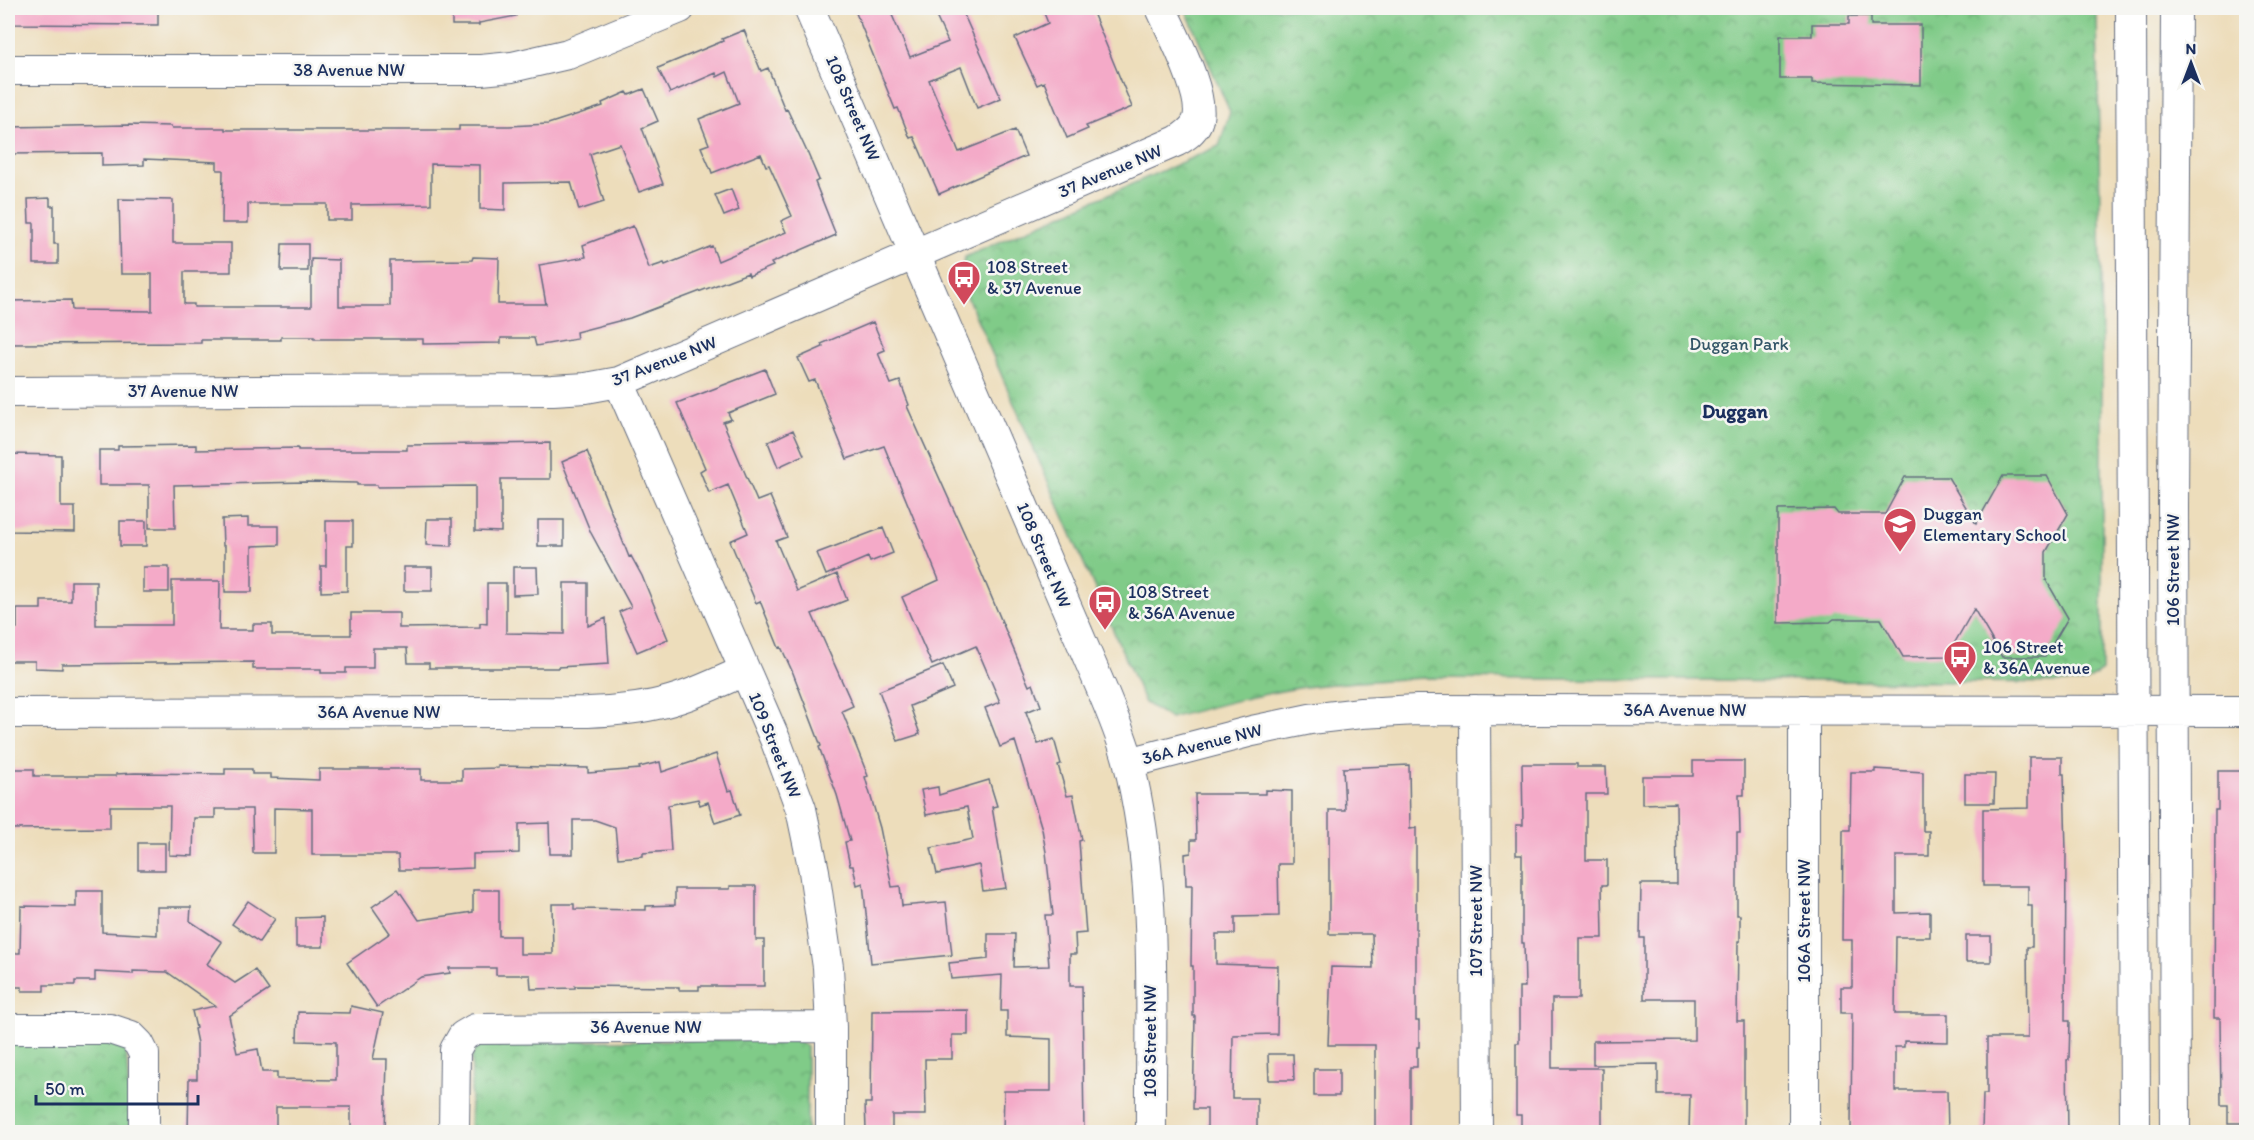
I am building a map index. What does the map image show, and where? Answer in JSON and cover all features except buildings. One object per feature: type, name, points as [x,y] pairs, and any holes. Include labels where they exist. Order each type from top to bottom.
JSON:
[{"type":"street","name":"38 Avenue NW","points":[[8,70],[481,70],[512,67],[568,54],[680,8]]},
{"type":"street","name":"108 Street NW","points":[[809,8],[1121,736],[1129,763],[1142,840],[1148,906],[1151,1132]]},
{"type":"street","name":"37 Avenue NW","points":[[8,392],[553,390],[586,388],[619,382],[916,255],[1178,141],[1187,135],[1197,120],[1199,103],[1194,84],[1161,8]]},
{"type":"street","points":[[2131,8],[2135,1132]]},
{"type":"street","name":"106 Street NW","points":[[2175,1132],[2176,8]]},
{"type":"street","name":"109 Street NW","points":[[619,382],[775,739],[801,809],[823,926],[831,1027],[831,1132]]},
{"type":"street","name":"36A Avenue NW","points":[[8,713],[597,712],[662,703],[744,671]]},
{"type":"street","name":"36A Avenue NW","points":[[1129,763],[1251,731],[1310,719],[1361,713],[1475,710],[2247,711]]},
{"type":"street","name":"107 Street NW","points":[[1475,710],[1477,1132]]},
{"type":"street","name":"106A Street NW","points":[[1804,710],[1804,1132]]},
{"type":"street","name":"36 Avenue NW","points":[[454,1132],[455,1050],[468,1032],[484,1027],[831,1027]]},
{"type":"street","points":[[8,1029],[110,1029],[131,1036],[144,1053],[144,1132]]},
{"type":"green space","name":"Duggan Park","points":[[1185,8],[2097,8],[2102,352],[2102,671],[2085,683],[1424,678],[1305,687],[1170,718],[1145,703],[959,278],[965,257],[1219,146],[1230,112]]},
{"type":"green space","points":[[797,1039],[807,1047],[807,1132],[470,1132],[472,1057],[475,1050],[484,1042]]},
{"type":"green space","points":[[8,1042],[110,1042],[126,1050],[131,1132],[8,1132]]},
{"type":"place","name":"108 Street & 37 Avenue","points":[[964,306]]},
{"type":"place","name":"Duggan Elementary School","points":[[1900,553]]},
{"type":"place","name":"108 Street & 36A Avenue","points":[[1105,631]]},
{"type":"place","name":"106 Street & 36A Avenue","points":[[1960,686]]},
{"type":"district","name":"Duggan","points":[[1735,411]]}]
